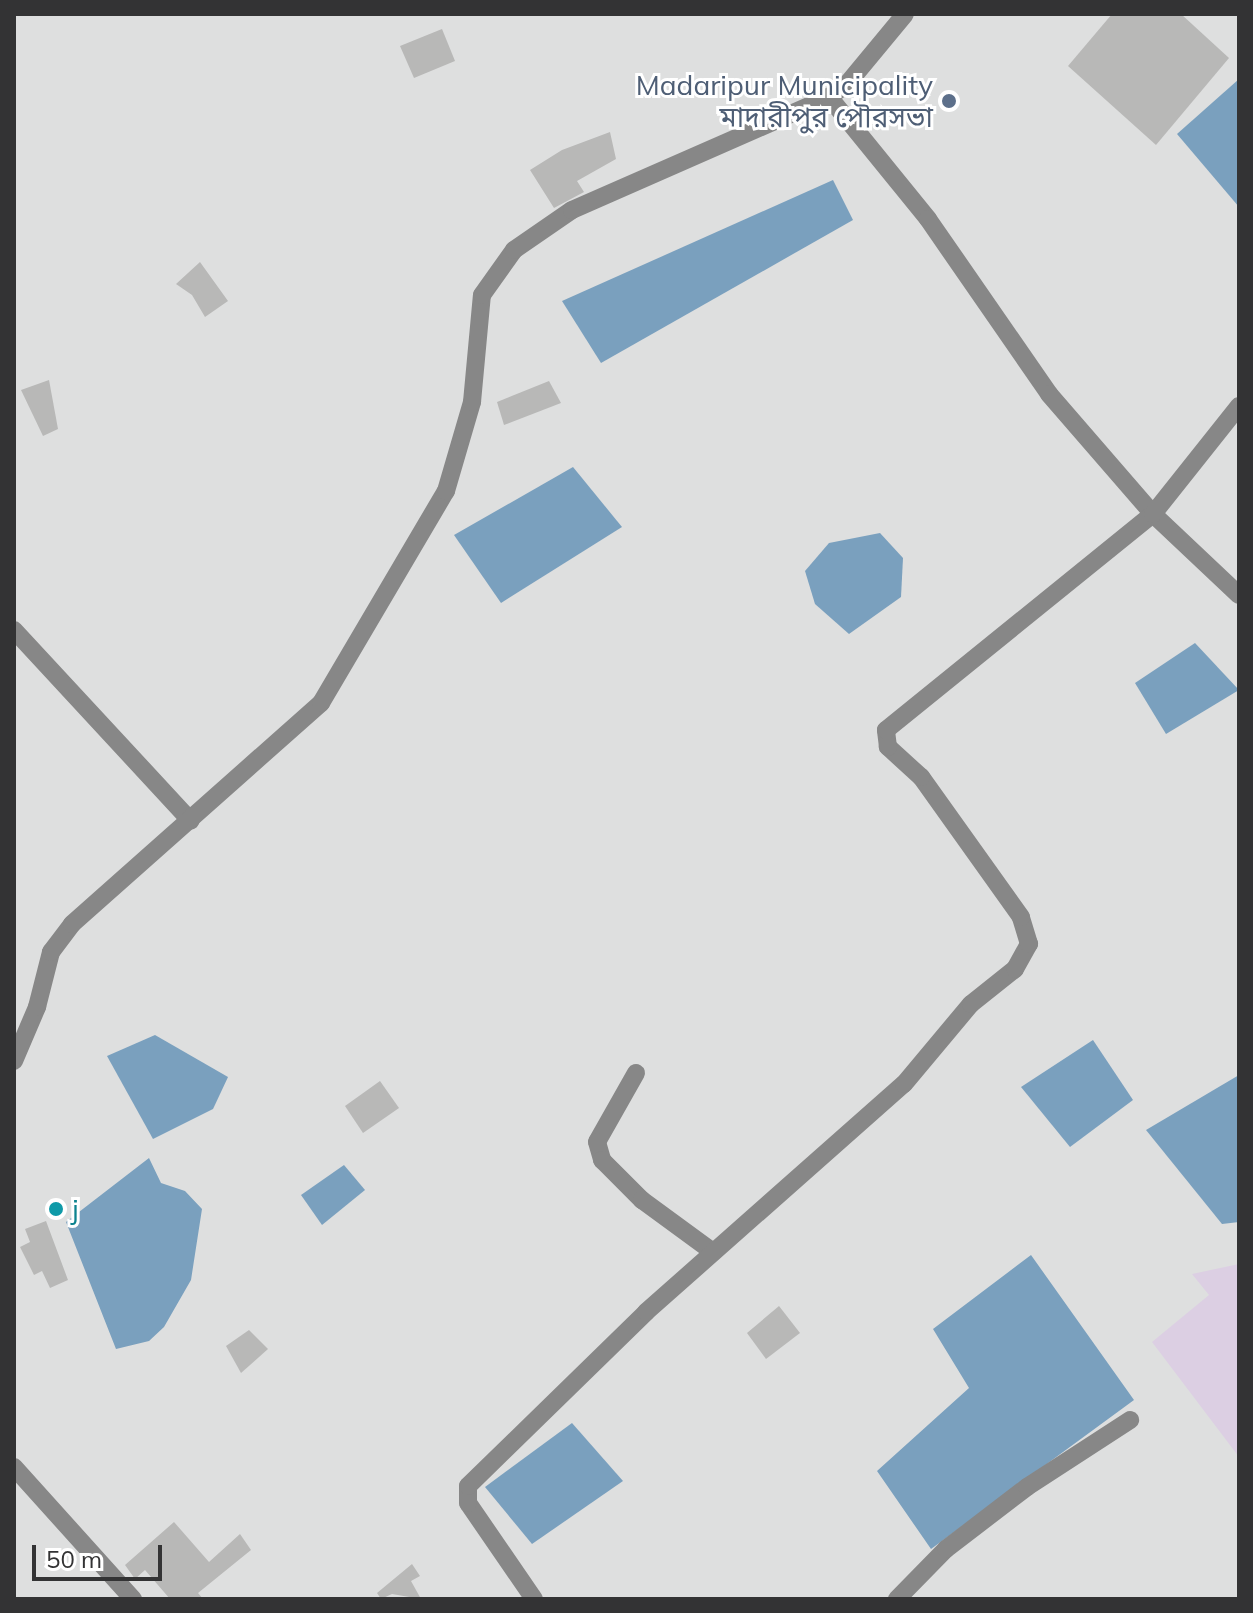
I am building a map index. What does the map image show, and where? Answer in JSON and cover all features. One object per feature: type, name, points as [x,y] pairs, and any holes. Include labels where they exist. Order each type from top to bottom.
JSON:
[{"type":"street","points":[[14,1061],[37,1007],[51,952],[72,924],[321,703],[446,491],[472,402],[482,295],[514,250],[572,210],[829,97],[848,83],[905,14]]},
{"type":"street","points":[[829,97],[928,219],[1049,394],[1153,514],[1239,595]]},
{"type":"street","points":[[534,1599],[468,1503],[468,1486],[713,1252],[904,1084],[971,1004],[1015,969],[1029,944],[1014,905],[921,777],[888,747],[886,730],[1153,514],[1239,406]]},
{"type":"street","points":[[14,630],[191,821]]},
{"type":"street","points":[[636,1073],[597,1142],[602,1160],[642,1200],[713,1252]]},
{"type":"street","points":[[897,1599],[946,1549],[1027,1487],[1130,1420]]},
{"type":"street","points":[[14,1467],[133,1599]]},
{"type":"shaded area","points":[[1239,1264],[1239,1457],[1152,1342],[1209,1295],[1192,1274]]},
{"type":"water","points":[[1239,79],[1239,207],[1177,134]]},
{"type":"water","points":[[833,180],[853,220],[601,363],[562,301]]},
{"type":"water","points":[[573,467],[622,527],[501,603],[454,535]]},
{"type":"water","points":[[880,533],[903,558],[901,597],[849,634],[815,604],[805,571],[829,543]]},
{"type":"water","points":[[1195,643],[1239,690],[1166,734],[1135,683]]},
{"type":"water","points":[[155,1035],[228,1077],[213,1109],[153,1139],[107,1056]]},
{"type":"water","points":[[1093,1040],[1133,1100],[1070,1147],[1021,1087]]},
{"type":"water","points":[[1239,1075],[1239,1222],[1222,1224],[1146,1130]]},
{"type":"water","points":[[149,1158],[161,1183],[185,1191],[202,1209],[191,1280],[164,1327],[149,1341],[116,1349],[66,1222]]},
{"type":"water","points":[[344,1165],[365,1190],[322,1225],[301,1195]]},
{"type":"water","points":[[1031,1255],[1134,1400],[931,1549],[877,1471],[969,1388],[933,1329]]},
{"type":"water","points":[[572,1423],[623,1481],[532,1544],[485,1487]]},
{"type":"building","points":[[1112,14],[1181,14],[1229,58],[1156,145],[1068,66]]},
{"type":"building","points":[[442,29],[455,61],[414,78],[400,46]]},
{"type":"building","points":[[610,132],[616,159],[577,181],[584,192],[554,208],[530,170],[562,150]]},
{"type":"building","points":[[200,262],[228,301],[205,317],[192,295],[176,284]]},
{"type":"building","points":[[49,380],[58,429],[43,436],[21,390]]},
{"type":"building","points":[[549,381],[561,403],[504,425],[497,402]]},
{"type":"building","points":[[380,1081],[399,1108],[363,1133],[345,1106]]},
{"type":"building","points":[[46,1221],[68,1280],[50,1288],[42,1271],[34,1275],[20,1247],[30,1242],[25,1229]]},
{"type":"building","points":[[779,1306],[800,1333],[766,1359],[747,1333]]},
{"type":"building","points":[[249,1330],[268,1349],[241,1373],[226,1346]]},
{"type":"building","points":[[174,1522],[209,1562],[240,1534],[251,1550],[198,1593],[203,1599],[170,1599],[145,1570],[135,1579],[125,1565]]},
{"type":"building","points":[[412,1564],[420,1576],[411,1581],[421,1599],[392,1594],[381,1599],[377,1593]]},
{"type":"place","name":"Madaripur Municipality মাদারীপুর পৌরসভা","points":[[949,101]]},
{"type":"place","name":"j","points":[[56,1209]]}]
